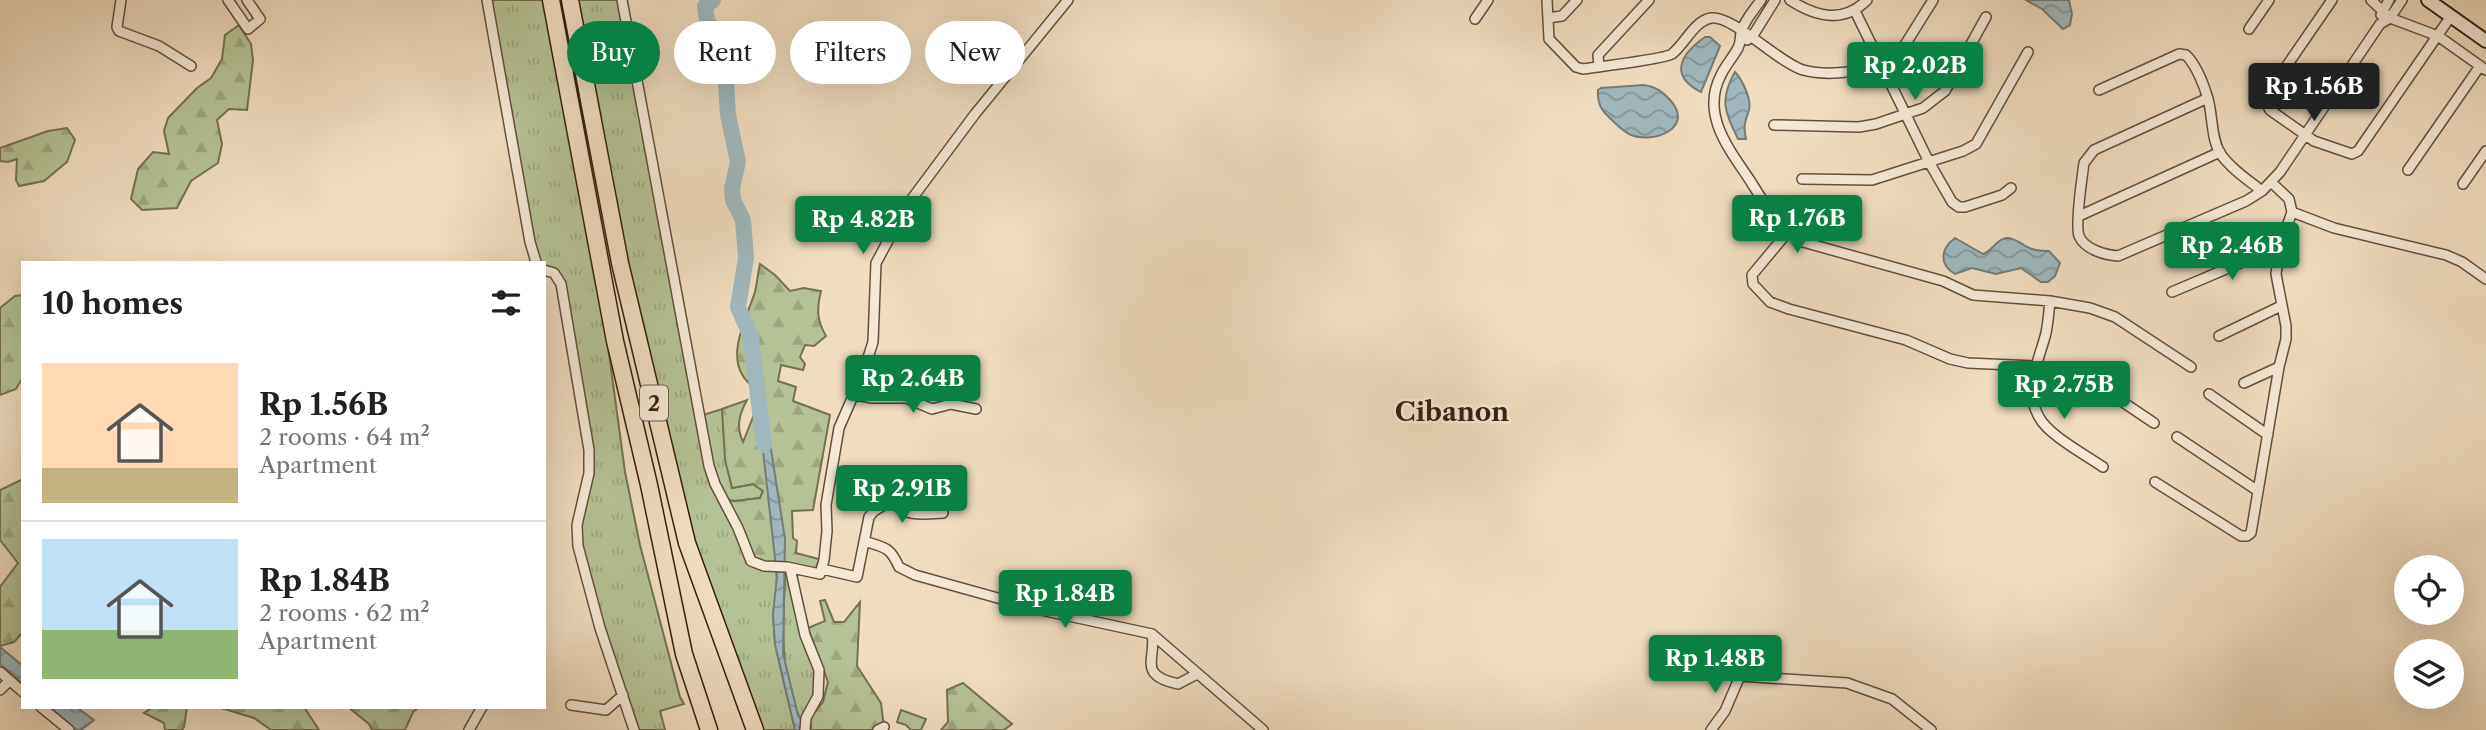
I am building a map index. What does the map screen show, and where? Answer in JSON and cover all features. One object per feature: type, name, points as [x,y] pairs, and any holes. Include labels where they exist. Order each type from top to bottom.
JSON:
[{"type":"highway","name":"2","points":[[551,0],[615,341],[649,485],[684,654],[709,730]]},
{"type":"highway","name":"2","points":[[570,0],[620,263],[687,543],[755,730]]},
{"type":"highway","points":[[600,258],[604,317]]},
{"type":"street","points":[[121,0],[117,27],[119,31],[159,46],[191,66]]},
{"type":"street","points":[[229,0],[248,29],[260,19],[247,0]]},
{"type":"street","points":[[487,0],[530,242],[536,261]]},
{"type":"street","points":[[622,0],[709,466],[715,484],[739,530],[751,561],[820,574],[827,531],[826,505],[839,428],[873,342],[876,263],[908,204],[975,114],[1068,0]]},
{"type":"street","points":[[1475,19],[1488,0]]},
{"type":"street","points":[[1547,0],[1549,39],[1576,67],[1583,69],[1670,55],[1701,23],[1712,18],[1723,20],[1802,69],[1847,74],[1893,64],[1933,0]]},
{"type":"street","points":[[1548,18],[1562,16],[1577,0]]},
{"type":"street","points":[[1599,67],[1598,55],[1649,0]]},
{"type":"street","points":[[1760,0],[1741,31],[1740,44],[1720,76],[1714,92],[1713,108],[1717,127],[1775,219],[1787,233],[1803,242],[1943,281],[1973,295],[2050,301],[2090,308],[2115,317],[2191,367]]},
{"type":"street","points":[[1740,44],[1752,37],[1774,0]]},
{"type":"street","points":[[1790,0],[1816,14],[1836,16],[1855,11],[1867,0]]},
{"type":"street","points":[[2249,29],[2269,0]]},
{"type":"street","points":[[2332,0],[2266,96],[2266,103],[2270,110],[2314,141],[2352,154],[2358,151],[2451,16]]},
{"type":"street","points":[[2371,0],[2390,18],[2438,36],[2483,68],[2409,170]]},
{"type":"street","points":[[2381,24],[2382,11],[2389,0]]},
{"type":"street","points":[[2208,98],[2088,155],[2084,163],[2079,216],[2080,237],[2086,244],[2106,255],[2118,256],[2246,201],[2262,191],[2305,135],[2381,24],[2390,18],[2402,0]]},
{"type":"street","points":[[2428,0],[2486,41]]},
{"type":"street","points":[[1855,11],[1928,162],[1952,202],[1959,207],[2002,195],[2011,188]]},
{"type":"street","points":[[1774,125],[1859,127],[1923,108],[1945,92],[1986,17]]},
{"type":"street","points":[[1802,179],[1872,180],[1963,151],[1976,144],[2028,52]]},
{"type":"street","points":[[2099,90],[2179,54],[2186,55],[2191,60],[2208,98],[2215,141],[2220,152],[2262,191]]},
{"type":"street","points":[[2463,184],[2486,151]]},
{"type":"street","points":[[2079,216],[2220,152]]},
{"type":"street","points":[[2155,482],[2241,536],[2251,533],[2286,339],[2276,274],[2280,246],[2292,212],[2288,199],[2271,182]]},
{"type":"street","points":[[2292,212],[2344,231],[2446,255],[2462,262],[2486,279]]},
{"type":"street","points":[[1787,233],[1752,275],[1753,284],[1770,302],[1906,340],[1950,359],[1968,363],[2053,368],[2087,378],[2154,424]]},
{"type":"street","points":[[2172,292],[2280,246]]},
{"type":"street","points":[[546,271],[554,273],[561,284],[589,450],[589,473],[576,525],[578,546],[600,628],[634,730]]},
{"type":"street","points":[[2050,301],[2046,333],[2032,385],[2039,418],[2049,429],[2103,467]]},
{"type":"street","points":[[2219,336],[2281,306]]},
{"type":"street","points":[[2244,383],[2279,367]]},
{"type":"street","points":[[852,394],[872,398],[906,398],[932,409],[951,404],[976,409]]},
{"type":"street","points":[[2209,394],[2268,435]]},
{"type":"street","points":[[2177,438],[2258,491]]},
{"type":"street","points":[[822,569],[857,577],[871,513],[889,502],[894,501],[896,506],[913,514],[943,513]]},
{"type":"street","points":[[864,541],[885,547],[894,554],[899,568],[915,575],[1041,610],[1152,634],[1263,730]]},
{"type":"street","points":[[788,567],[804,635],[819,670],[818,696],[806,718],[805,730]]},
{"type":"street","points":[[1152,634],[1149,662],[1154,672],[1178,684],[1197,674]]},
{"type":"street","points":[[0,672],[21,690]]},
{"type":"street","points":[[1711,730],[1725,711],[1740,677],[1847,683],[1892,699],[1931,730]]},
{"type":"street","points":[[0,690],[9,681]]},
{"type":"street","points":[[571,705],[606,710],[623,695]]},
{"type":"street","points":[[43,709],[69,730]]},
{"type":"street","points":[[469,730],[481,709]]},
{"type":"green space","points":[[484,0],[551,0],[604,317],[625,472],[640,545],[684,704],[660,711],[665,730],[634,730],[578,546],[589,473],[561,284],[546,272],[546,261],[536,261]]},
{"type":"green space","points":[[570,0],[622,0],[626,21],[575,21]]},
{"type":"green space","points":[[239,25],[251,44],[253,60],[247,110],[229,109],[217,120],[222,144],[218,163],[191,181],[177,208],[142,210],[131,199],[138,169],[153,152],[169,154],[164,131],[168,118],[197,88],[211,78],[222,59],[225,35]]},
{"type":"green space","points":[[588,84],[638,84],[700,416],[722,409],[732,488],[753,484],[763,491],[760,498],[723,500],[776,564],[777,583],[773,614],[775,644],[795,730],[755,730],[687,543]]},
{"type":"green space","points":[[67,128],[75,140],[67,162],[44,181],[19,186],[16,180],[17,159],[0,161],[0,148],[48,131]]},
{"type":"green space","points":[[760,264],[790,291],[804,288],[821,291],[818,314],[826,336],[814,346],[805,345],[800,357],[805,364],[803,370],[781,365],[778,381],[796,387],[793,401],[830,415],[813,510],[792,511],[793,538],[797,541],[796,553],[822,560],[819,571],[751,561],[723,500],[760,498],[763,491],[753,484],[732,488],[725,460],[722,409],[747,400],[739,421],[743,442],[755,412],[751,385],[742,375],[737,352],[742,327],[755,292]]},
{"type":"green space","points":[[21,295],[21,380],[16,389],[0,395],[0,308],[15,296]]},
{"type":"green space","points":[[21,480],[21,634],[14,642],[0,646],[0,587],[18,563],[0,540],[0,490]]},
{"type":"green space","points":[[786,566],[820,683],[804,724],[795,708],[786,669],[783,625]]},
{"type":"green space","points":[[825,600],[834,622],[844,622],[860,602],[857,666],[881,703],[883,720],[888,730],[811,730],[810,717],[823,702],[828,682],[808,628],[825,621],[820,601]]},
{"type":"green space","points":[[963,683],[1012,724],[1004,730],[941,730],[948,722],[947,690]]},
{"type":"green space","points":[[150,709],[187,709],[182,730],[165,730],[164,723],[144,713]]},
{"type":"green space","points":[[225,709],[305,709],[319,730],[271,730],[254,718]]},
{"type":"green space","points":[[350,709],[417,709],[405,730],[372,730],[369,724]]},
{"type":"green space","points":[[901,710],[926,719],[921,730],[911,730],[897,722]]},
{"type":"water","points":[[2026,0],[2069,0],[2072,14],[2070,25],[2063,29],[2042,9]]},
{"type":"water","points":[[1705,37],[1710,37],[1720,46],[1701,92],[1684,79],[1681,72],[1684,57]]},
{"type":"water","points":[[1735,72],[1749,101],[1746,139],[1738,139],[1727,113],[1725,98]]},
{"type":"water","points":[[1644,85],[1662,93],[1677,111],[1675,126],[1668,132],[1650,137],[1631,135],[1610,118],[1600,105],[1598,90],[1601,88]]},
{"type":"water","points":[[1955,238],[1983,254],[1999,241],[2010,238],[2034,250],[2049,251],[2060,263],[2055,276],[2048,282],[2041,282],[2021,268],[1996,274],[1972,268],[1955,274],[1946,266],[1943,257],[1946,247]]},
{"type":"water","points":[[760,424],[767,424],[785,539],[783,654],[798,715],[805,730],[795,730],[775,644],[773,614],[777,576]]},
{"type":"water","points":[[0,647],[21,664],[21,682],[0,664]]},
{"type":"water","points":[[51,709],[79,709],[94,720],[81,730],[76,730]]},
{"type":"waterway","points":[[713,0],[705,6],[707,20],[714,33],[712,63],[726,82],[728,115],[738,162],[732,188],[733,200],[743,220],[746,258],[738,307],[751,337],[764,445]]},
{"type":"district","name":"Cibanon","points":[[1452,412]]}]
